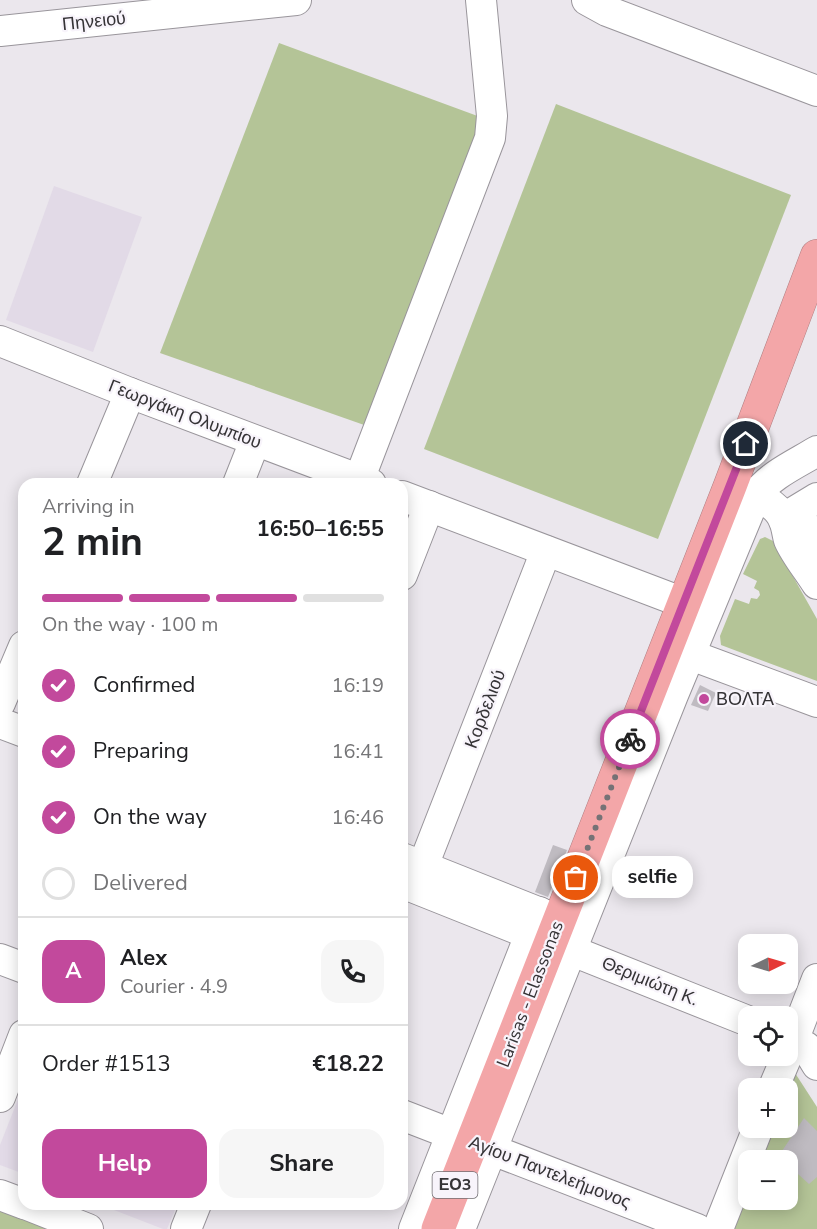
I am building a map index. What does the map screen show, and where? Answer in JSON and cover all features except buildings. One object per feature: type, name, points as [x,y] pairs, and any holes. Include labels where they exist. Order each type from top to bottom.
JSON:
[{"type":"highway","name":"Larisas - Elassonas","points":[[438,1229],[555,931],[678,651],[684,603],[743,491],[817,255]]},
{"type":"street","name":"Πηνειού","points":[[0,31],[61,12],[296,0]]},
{"type":"street","points":[[366,478],[490,138],[492,116],[481,0]]},
{"type":"street","points":[[587,0],[607,11],[817,92]]},
{"type":"street","name":"Γεωργάκη Ολυμπίου","points":[[2,349],[130,393],[354,478]]},
{"type":"street","points":[[95,478],[130,393]]},
{"type":"street","points":[[240,478],[255,441]]},
{"type":"street","points":[[743,491],[762,486],[817,451]]},
{"type":"street","points":[[743,491],[768,502],[777,509],[784,518],[789,539],[817,584]]},
{"type":"street","points":[[743,491],[678,651],[817,702]]},
{"type":"street","points":[[784,518],[817,498]]},
{"type":"street","points":[[408,544],[416,501],[684,603]]},
{"type":"street","points":[[784,518],[809,529],[817,543]]},
{"type":"street","name":"Κορδελιού","points":[[409,869],[546,551]]},
{"type":"street","points":[[18,665],[5,706],[18,724]]},
{"type":"street","name":"Θεριμιώτη Κ.","points":[[409,869],[555,931],[738,1016]]},
{"type":"street","points":[[0,959],[18,966]]},
{"type":"street","points":[[798,1030],[817,979]]},
{"type":"street","points":[[798,1037],[817,1065]]},
{"type":"street","points":[[0,1097],[18,1050]]},
{"type":"street","name":"Αγίου Παντελεήμονος","points":[[408,1117],[697,1229]]},
{"type":"street","points":[[718,1229],[754,1138]]},
{"type":"street","points":[[414,1229],[471,1142]]},
{"type":"street","points":[[460,1229],[471,1142]]},
{"type":"street","points":[[0,1195],[18,1202]]},
{"type":"street","points":[[39,1210],[88,1229]]},
{"type":"street","points":[[186,1229],[194,1210]]},
{"type":"shaded area","points":[[54,186],[142,217],[93,352],[6,320]]},
{"type":"shaded area","points":[[18,1099],[18,1172],[0,1165],[0,1145]]},
{"type":"shaded area","points":[[114,1210],[175,1210],[167,1229]]},
{"type":"green space","points":[[279,43],[483,118],[367,426],[160,353]]},
{"type":"green space","points":[[556,104],[791,195],[658,539],[424,449]]},
{"type":"green space","points":[[765,537],[773,541],[817,619],[817,681],[721,645],[720,636],[735,599],[749,604],[751,598],[757,599],[760,595],[759,591],[754,588],[757,581],[743,574],[760,539]]},
{"type":"green space","points":[[795,1073],[817,1107],[817,1229],[734,1229],[741,1210],[798,1210],[798,1150],[764,1150],[769,1138],[798,1138],[798,1078],[793,1078]]},
{"type":"green space","points":[[0,1208],[54,1229],[0,1229]]},
{"type":"way so far","points":[[576,878],[630,739]]},
{"type":"place","name":"ΒΟΛΤΑ","points":[[704,699]]},
{"type":"place","name":"selfie","points":[[576,878]]},
{"type":"route","points":[[630,739],[746,444]]}]
